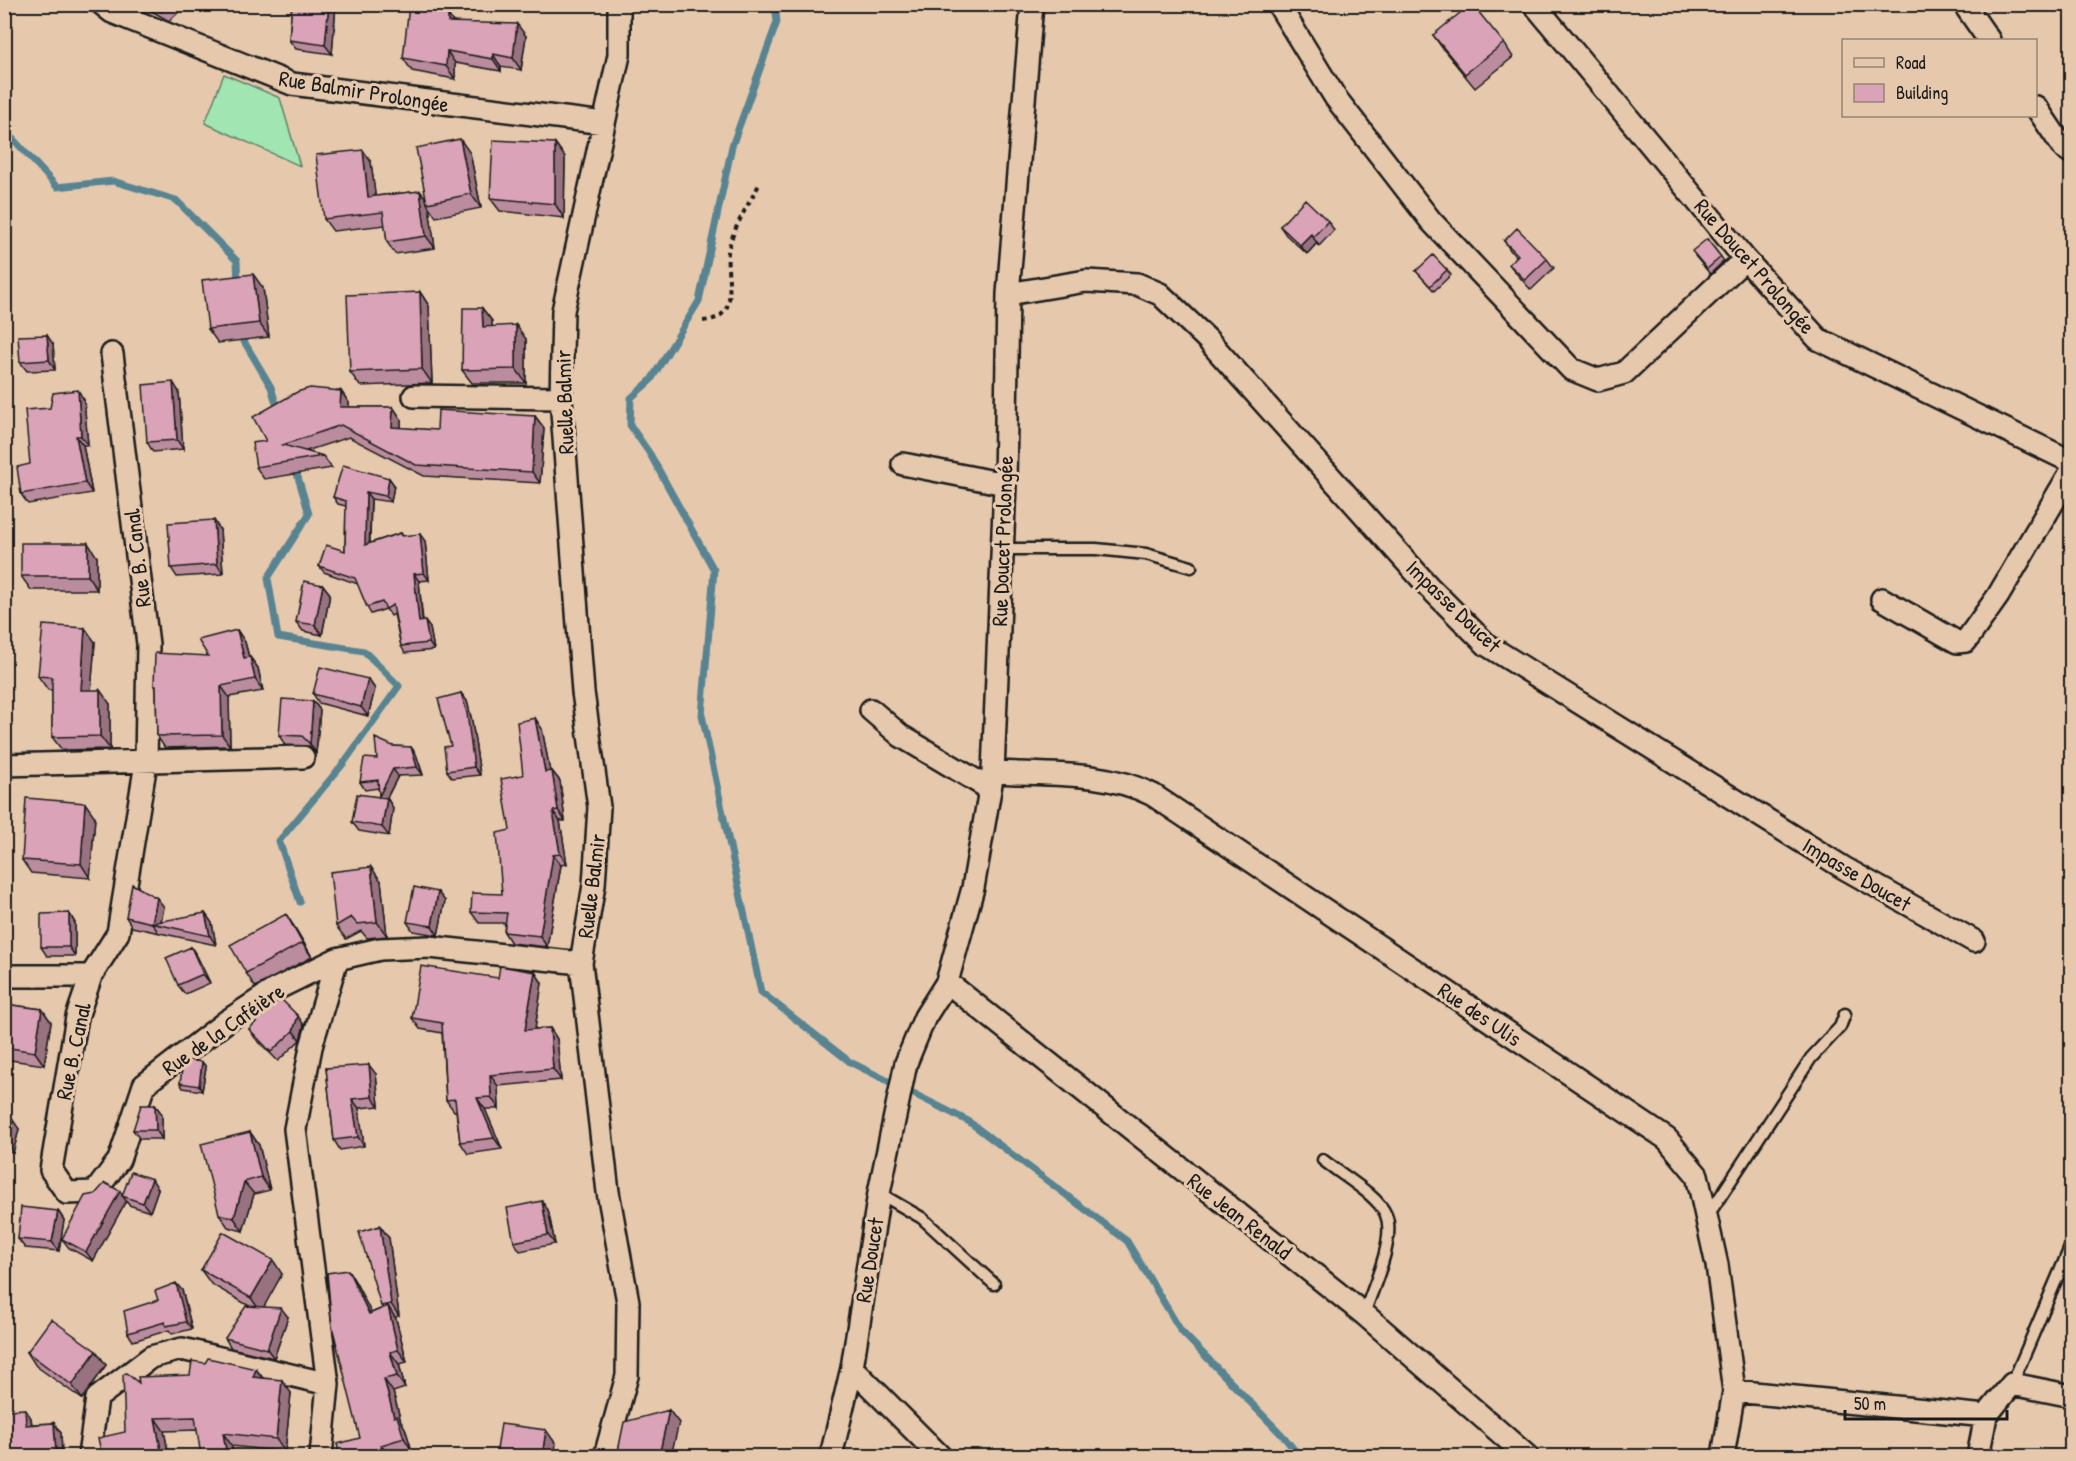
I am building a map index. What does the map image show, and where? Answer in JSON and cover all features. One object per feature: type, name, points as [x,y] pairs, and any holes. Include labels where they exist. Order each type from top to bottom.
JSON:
[{"type":"street","name":"Rue Balmir Prolongée","points":[[102,4],[112,12],[292,84],[356,94],[604,123]]},
{"type":"street","name":"Ruelle Balmir","points":[[605,1456],[627,1376],[628,1302],[608,1192],[581,963],[594,885],[599,807],[583,692],[561,398],[563,311],[619,55],[619,4]]},
{"type":"street","name":"Rue Doucet Prolongée","points":[[906,1064],[925,1017],[947,982],[973,888],[991,780],[1003,549],[1008,294],[1032,4]]},
{"type":"street","points":[[1278,4],[1335,97],[1431,221],[1571,369],[1598,380],[1624,373],[1745,259]]},
{"type":"street","name":"Rue Doucet Prolongée","points":[[1534,4],[1745,259],[1818,339],[2072,462]]},
{"type":"street","points":[[1964,4],[1988,39]]},
{"type":"street","points":[[2037,108],[2069,146]]},
{"type":"street","name":"Impasse Doucet","points":[[1008,294],[1086,281],[1137,284],[1160,294],[1207,339],[1429,587],[1487,645],[1844,868],[1974,941]]},
{"type":"street","name":"Rue B. Canal","points":[[51,1170],[77,1017],[91,976],[118,933],[146,763],[148,644],[112,354]]},
{"type":"street","points":[[414,396],[561,398]]},
{"type":"street","points":[[903,464],[1005,484]]},
{"type":"street","points":[[1882,599],[1957,642],[1966,641],[1998,596],[2072,470]]},
{"type":"street","points":[[872,710],[901,736],[991,780]]},
{"type":"street","points":[[4,765],[303,757]]},
{"type":"street","name":"Rue des Ulis","points":[[991,780],[1109,779],[1131,783],[1153,795],[1667,1139],[1697,1174],[1717,1265],[1734,1392],[1723,1456]]},
{"type":"street","name":"Rue de la Caféière","points":[[51,1170],[67,1193],[95,1192],[119,1160],[144,1085],[227,1021],[274,990],[337,959],[380,949],[429,947],[581,963]]},
{"type":"street","points":[[321,1456],[328,1384],[295,1129],[311,1047],[337,959]]},
{"type":"street","points":[[4,976],[91,976]]},
{"type":"street","name":"Rue Jean Renald","points":[[947,982],[1364,1314],[1527,1456]]},
{"type":"street","name":"Rue Doucet","points":[[831,1456],[852,1368],[879,1193],[906,1064]]},
{"type":"street","points":[[89,1456],[97,1398],[151,1357],[182,1349],[328,1384]]},
{"type":"street","points":[[852,1368],[940,1456]]},
{"type":"street","points":[[1978,1456],[1986,1416],[2012,1384],[2072,1396]]},
{"type":"street","points":[[1734,1392],[1986,1416]]},
{"type":"lane","points":[[1003,549],[1096,549],[1136,553],[1191,567]]},
{"type":"lane","points":[[1707,1218],[1811,1058],[1840,1027],[1845,1014]]},
{"type":"lane","points":[[1323,1160],[1376,1201],[1386,1214],[1389,1227],[1387,1244],[1364,1314]]},
{"type":"lane","points":[[879,1193],[922,1218],[994,1284]]},
{"type":"lane","points":[[2012,1384],[2072,1243]]},
{"type":"path","points":[[703,321],[714,320],[723,314],[728,304],[730,290],[728,250],[760,183]]},
{"type":"green space","points":[[224,74],[280,98],[300,166],[205,123]]},
{"type":"building","points":[[150,4],[170,4],[162,11]]},
{"type":"building","points":[[292,4],[329,4],[325,45],[289,40]]},
{"type":"building","points":[[1471,4],[1504,43],[1465,74],[1433,35]]},
{"type":"building","points":[[409,6],[448,15],[448,22],[517,24],[513,58],[493,54],[493,59],[447,51],[446,66],[403,58]]},
{"type":"building","points":[[460,139],[471,194],[427,203],[416,148]]},
{"type":"building","points":[[493,140],[555,143],[555,204],[490,198]]},
{"type":"building","points":[[363,150],[368,197],[420,191],[426,236],[387,242],[383,212],[324,219],[316,155]]},
{"type":"building","points":[[1305,199],[1328,221],[1313,237],[1311,234],[1300,245],[1280,226]]},
{"type":"building","points":[[1517,228],[1547,259],[1525,280],[1509,264],[1518,255],[1504,241]]},
{"type":"building","points":[[1707,239],[1721,257],[1707,269],[1692,251]]},
{"type":"building","points":[[1433,255],[1447,270],[1430,286],[1416,271]]},
{"type":"building","points":[[253,274],[259,323],[208,329],[202,280]]},
{"type":"building","points":[[420,292],[422,369],[350,372],[347,295]]},
{"type":"building","points":[[463,308],[482,308],[483,327],[516,325],[516,369],[462,370]]},
{"type":"building","points":[[47,335],[49,360],[20,362],[18,336]]},
{"type":"building","points":[[173,382],[177,440],[147,442],[143,385]]},
{"type":"building","points":[[310,388],[341,391],[340,407],[393,407],[392,427],[437,430],[438,410],[535,416],[532,472],[416,465],[341,425],[283,445],[323,456],[256,467],[252,443],[266,441],[253,417],[297,392]]},
{"type":"building","points":[[78,390],[81,436],[76,436],[85,483],[21,494],[17,467],[30,464],[25,410],[50,408],[53,393]]},
{"type":"building","points":[[343,465],[389,478],[386,496],[366,492],[365,545],[401,533],[402,536],[420,534],[424,573],[414,574],[419,622],[425,621],[429,643],[401,646],[393,605],[386,609],[382,602],[367,607],[355,578],[319,566],[326,545],[345,551],[346,501],[333,497]]},
{"type":"building","points":[[214,520],[217,564],[171,568],[168,523]]},
{"type":"building","points":[[21,543],[88,543],[88,576],[21,576]]},
{"type":"building","points":[[304,581],[323,585],[315,625],[296,622]]},
{"type":"building","points":[[43,625],[85,628],[81,690],[100,690],[100,736],[52,737],[52,677],[38,676]]},
{"type":"building","points":[[237,630],[244,658],[250,657],[255,679],[221,686],[222,735],[157,736],[155,653],[208,656],[198,640]]},
{"type":"building","points":[[320,667],[368,679],[361,707],[313,694]]},
{"type":"building","points":[[461,693],[467,713],[474,767],[447,771],[444,747],[451,746],[438,699]]},
{"type":"building","points":[[282,699],[313,701],[310,744],[302,736],[279,735]]},
{"type":"building","points":[[535,718],[545,772],[552,771],[558,810],[553,811],[560,854],[553,855],[540,936],[504,932],[507,913],[471,912],[472,893],[502,894],[497,833],[510,830],[501,779],[523,775],[517,722]]},
{"type":"building","points":[[375,738],[393,746],[411,747],[417,767],[393,769],[379,796],[378,780],[360,782],[364,758],[377,759]]},
{"type":"building","points":[[357,794],[387,798],[382,827],[352,822]]},
{"type":"building","points":[[26,798],[85,803],[81,864],[22,860]]},
{"type":"building","points":[[371,867],[377,922],[357,924],[351,917],[336,926],[330,872]]},
{"type":"building","points":[[132,884],[157,898],[152,923],[126,917]]},
{"type":"building","points":[[414,887],[438,892],[432,926],[407,922]]},
{"type":"building","points":[[69,913],[69,947],[41,947],[41,914]]},
{"type":"building","points":[[205,913],[210,936],[152,923]]},
{"type":"building","points":[[286,914],[302,943],[246,973],[230,945]]},
{"type":"building","points":[[191,947],[203,974],[178,985],[166,958]]},
{"type":"building","points":[[421,966],[498,978],[500,966],[535,972],[525,1030],[550,1028],[553,1069],[490,1075],[491,1097],[477,1098],[494,1138],[460,1142],[455,1099],[446,1100],[442,1023],[412,1018]]},
{"type":"building","points":[[280,998],[298,1016],[293,1031],[271,1052],[249,1029]]},
{"type":"building","points":[[4,1004],[42,1009],[35,1052],[4,1047]]},
{"type":"building","points":[[188,1060],[202,1062],[199,1086],[180,1083],[183,1064]]},
{"type":"building","points":[[369,1065],[372,1097],[352,1099],[358,1137],[334,1140],[326,1068]]},
{"type":"building","points":[[141,1105],[155,1105],[156,1130],[133,1130]]},
{"type":"building","points":[[4,1118],[13,1120],[6,1144],[4,1144]]},
{"type":"building","points":[[250,1132],[261,1177],[244,1182],[234,1218],[219,1214],[201,1144]]},
{"type":"building","points":[[131,1172],[152,1179],[143,1203],[122,1196]]},
{"type":"building","points":[[105,1183],[120,1191],[86,1252],[62,1239],[85,1196],[95,1194]]},
{"type":"building","points":[[542,1201],[548,1235],[514,1242],[507,1208]]},
{"type":"building","points":[[21,1207],[58,1211],[52,1242],[18,1239]]},
{"type":"building","points":[[380,1226],[391,1304],[381,1306],[359,1232]]},
{"type":"building","points":[[223,1232],[273,1260],[251,1298],[201,1270]]},
{"type":"building","points":[[348,1270],[369,1314],[388,1306],[398,1350],[390,1352],[397,1376],[384,1379],[394,1417],[397,1416],[404,1438],[381,1445],[384,1456],[340,1456],[337,1444],[360,1438],[332,1326],[327,1273]]},
{"type":"building","points":[[176,1283],[186,1322],[166,1326],[165,1322],[128,1333],[124,1311],[158,1300],[155,1291]]},
{"type":"building","points":[[246,1306],[281,1308],[267,1349],[225,1338]]},
{"type":"building","points":[[51,1319],[96,1351],[72,1385],[27,1352]]},
{"type":"building","points":[[208,1358],[256,1369],[253,1377],[282,1380],[276,1439],[223,1433],[227,1456],[201,1456],[195,1417],[155,1418],[162,1456],[102,1456],[98,1438],[125,1432],[123,1375],[126,1373],[139,1383],[138,1377],[190,1375],[192,1361],[205,1363]]},
{"type":"building","points":[[25,1409],[26,1425],[54,1423],[56,1454],[6,1456],[4,1410]]},
{"type":"building","points":[[669,1410],[659,1456],[617,1456],[624,1422]]},
{"type":"building","points":[[501,1424],[546,1430],[542,1456],[496,1456]]},
{"type":"waterway","points":[[775,4],[777,22],[732,146],[699,301],[651,380],[631,398],[630,425],[650,454],[714,570],[702,715],[761,992],[850,1062],[968,1121],[1127,1241],[1181,1331],[1284,1437],[1299,1456]]},
{"type":"waterway","points":[[4,129],[57,187],[113,181],[176,200],[237,261],[238,284]]},
{"type":"waterway","points":[[242,331],[242,338],[271,387],[278,410]]},
{"type":"waterway","points":[[295,467],[309,514],[268,578],[278,637],[364,651],[399,686],[343,764],[279,841],[300,902]]}]
